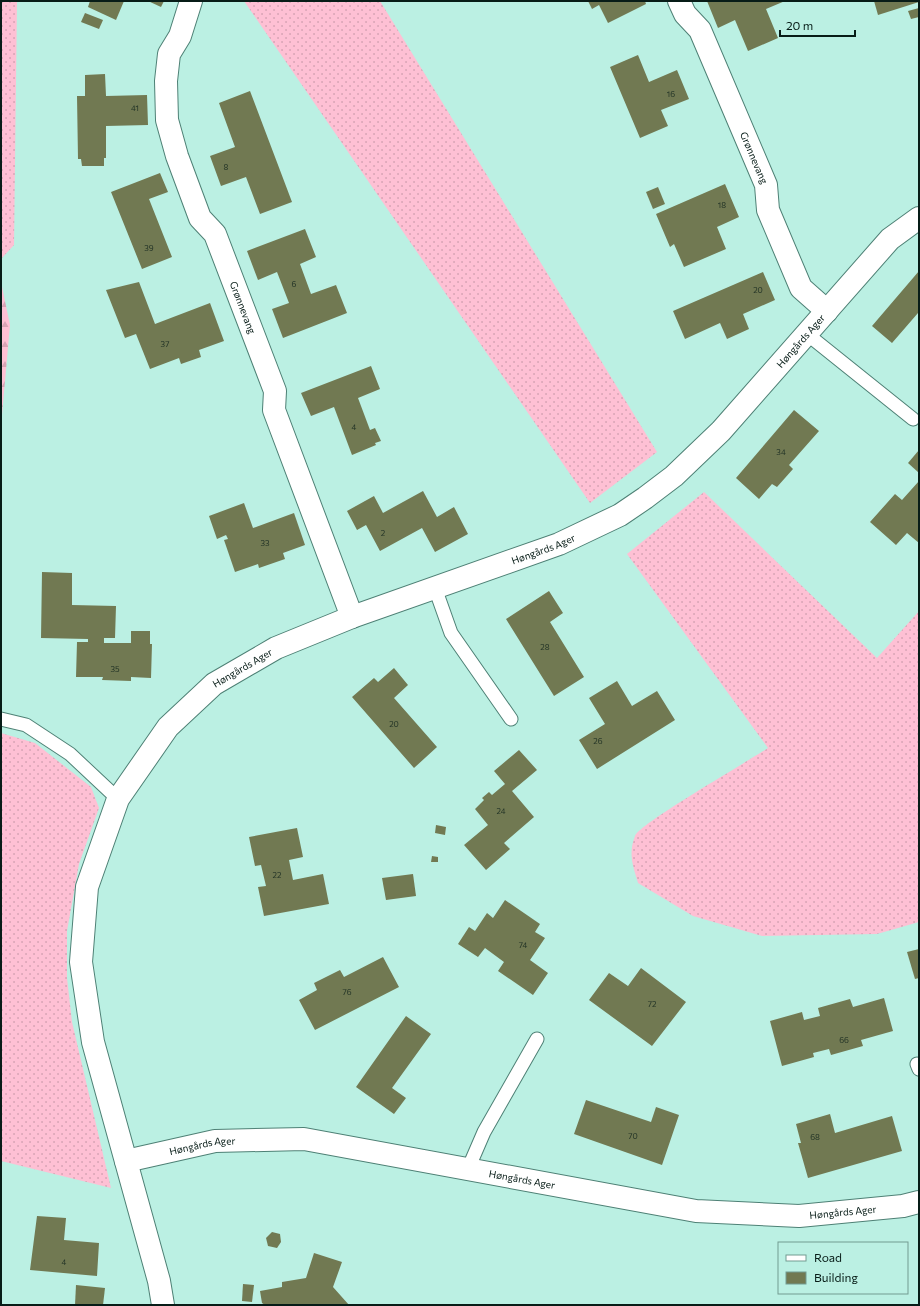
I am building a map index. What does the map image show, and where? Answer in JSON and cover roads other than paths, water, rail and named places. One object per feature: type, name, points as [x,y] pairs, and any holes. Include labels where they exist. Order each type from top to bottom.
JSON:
[{"type":"street","name":"Grønnevang","points":[[192,1],[180,36],[169,54],[166,82],[167,120],[173,142],[200,218],[216,234],[275,391],[274,410],[352,616]]},
{"type":"street","name":"Grønnevang","points":[[679,1],[685,14],[700,30],[703,37],[766,185],[768,210],[802,288],[827,311]]},
{"type":"street","name":"Høngårds Ager","points":[[162,1305],[159,1281],[93,1042],[81,962],[87,887],[118,799],[168,727],[214,684],[276,648],[352,616],[559,544],[620,515],[674,476],[721,431],[890,239],[919,218]]},
{"type":"street","name":"Høngårds Ager","points":[[126,1161],[215,1141],[304,1139],[696,1210],[799,1216],[903,1206],[919,1202]]},
{"type":"lane","points":[[807,334],[913,419]]},
{"type":"lane","points":[[435,588],[451,633],[511,719]]},
{"type":"lane","points":[[1,719],[26,725],[70,754],[118,799]]},
{"type":"lane","points":[[468,1169],[484,1132],[537,1040]]}]
